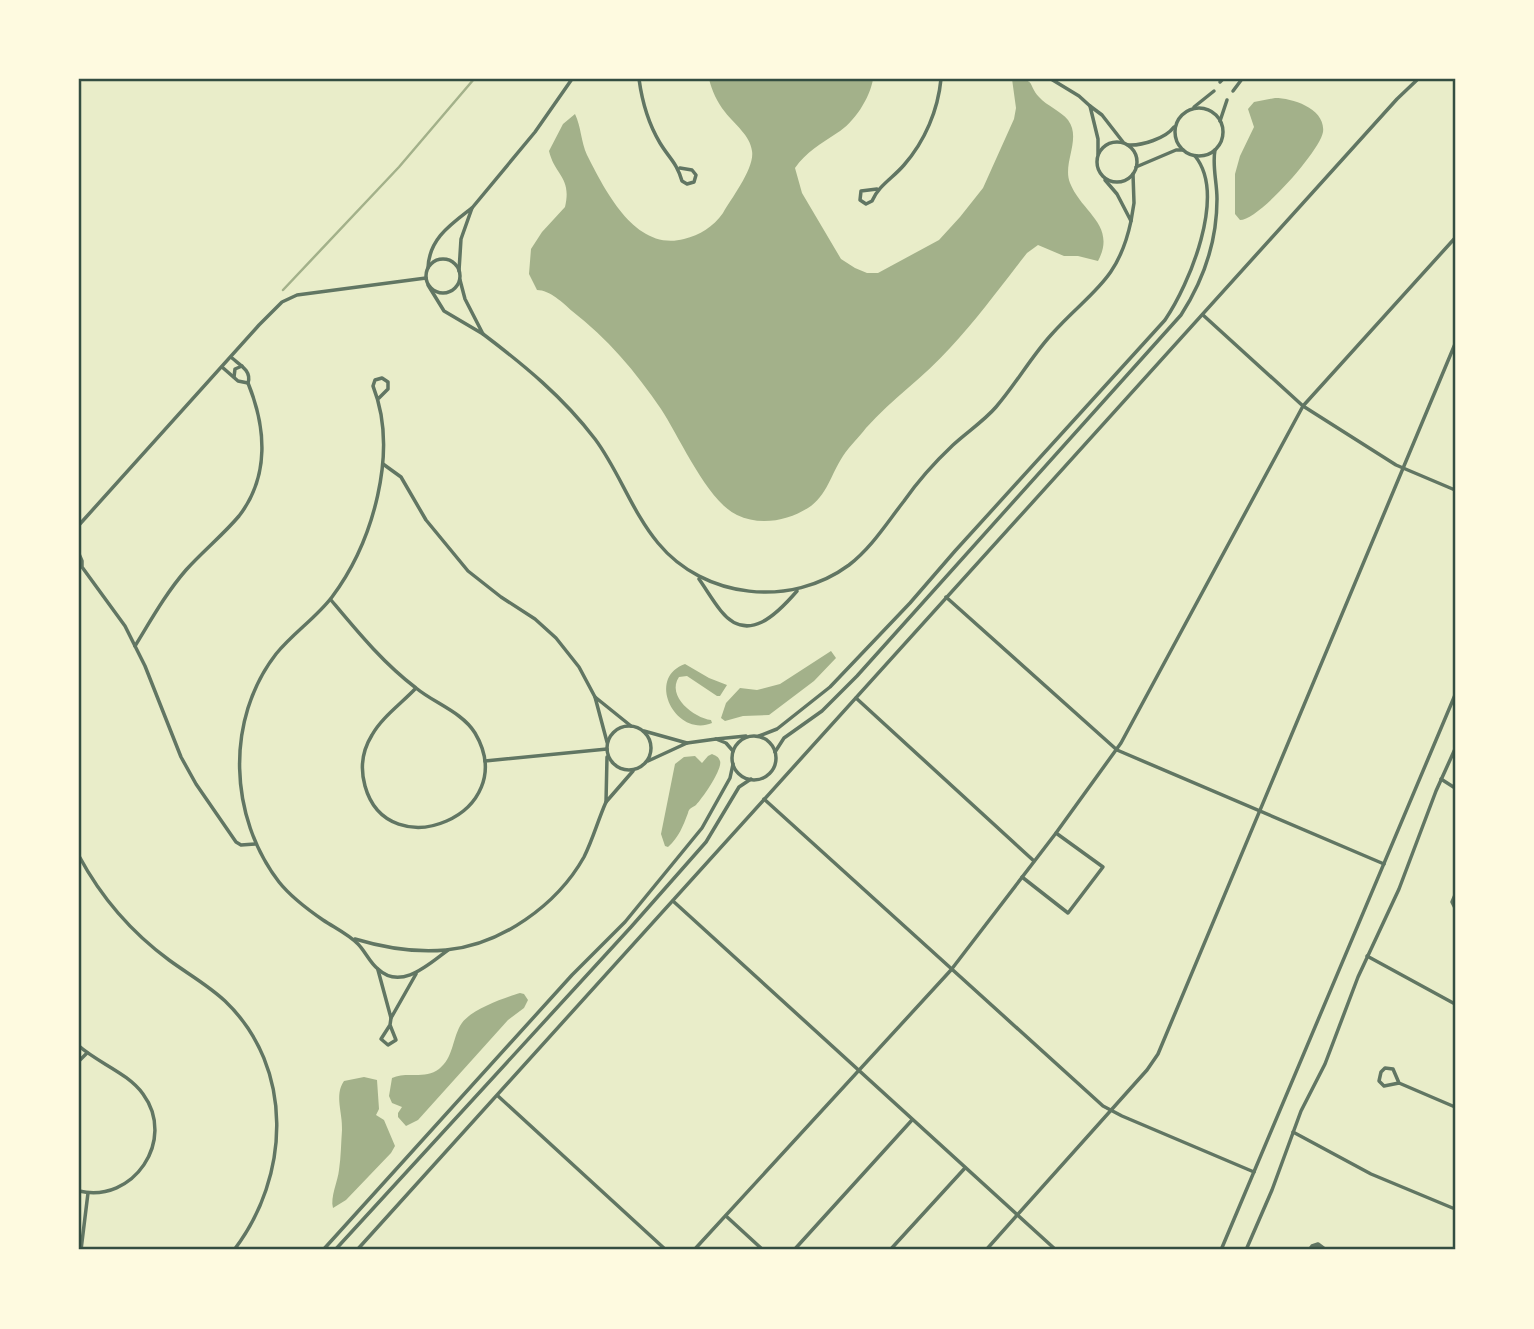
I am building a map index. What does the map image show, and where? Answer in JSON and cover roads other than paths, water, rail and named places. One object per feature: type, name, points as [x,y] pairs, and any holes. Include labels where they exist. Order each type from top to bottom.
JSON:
[{"type":"street","points":[[572,79],[527,142],[472,208],[440,235],[432,246],[426,278],[428,285],[444,310],[483,334],[544,383],[578,419],[611,463],[658,543],[698,577],[728,617],[756,625],[772,618],[798,590]]},
{"type":"street","points":[[639,79],[645,110],[652,127],[668,155],[680,168],[682,181],[687,184],[694,182],[696,175],[692,170],[680,168]]},
{"type":"street","points":[[877,189],[860,191],[860,200],[869,203],[877,189],[894,175],[917,148],[933,116],[941,79]]},
{"type":"street","points":[[698,577],[753,592],[798,590],[829,577],[861,555],[932,467],[998,405],[1046,340],[1110,275],[1122,255],[1131,221],[1136,156],[1102,115],[1079,96],[1051,79]]},
{"type":"street","points":[[1233,91],[1242,79]]},
{"type":"street","points":[[357,1250],[1397,99],[1418,79]]},
{"type":"street","points":[[1097,157],[1106,145],[1117,142],[1135,145],[1169,133],[1180,117],[1214,91]]},
{"type":"street","points":[[775,752],[784,738],[822,711],[849,685],[1172,326],[1197,287],[1210,250],[1217,213],[1213,160],[1222,138],[1220,121],[1227,100]]},
{"type":"street","points":[[1090,106],[1098,139],[1097,168],[1117,194],[1131,221]]},
{"type":"street","points":[[1191,109],[1208,110],[1220,121]]},
{"type":"street","points":[[1175,125],[1175,139],[1183,150]]},
{"type":"street","points":[[379,398],[388,385],[382,378],[373,383],[379,398],[383,464],[377,498],[363,542],[330,599],[276,654],[260,680],[241,734],[241,793],[255,844],[273,873],[292,896],[324,921],[353,939],[400,950],[448,950],[501,934],[525,920],[552,898],[583,858],[606,802],[622,782],[643,764],[687,743],[759,736],[777,729],[830,687],[1165,320],[1183,292],[1202,239],[1206,188],[1202,166],[1195,156],[1183,150],[1176,150],[1136,167]]},
{"type":"street","points":[[1195,156],[1215,150]]},
{"type":"street","points":[[1104,178],[1121,182],[1133,174]]},
{"type":"street","points":[[472,208],[461,239],[459,271],[465,299],[483,334]]},
{"type":"street","points":[[694,1250],[951,970],[1056,833],[1117,750],[1303,405],[1455,238]]},
{"type":"street","points":[[428,268],[443,259],[454,264],[459,271]]},
{"type":"street","points":[[79,525],[282,302],[297,295],[426,278]]},
{"type":"street","points":[[428,285],[435,291],[444,293],[453,290],[460,280]]},
{"type":"street","points":[[1203,315],[1303,405],[1403,468],[1455,490]]},
{"type":"street","points":[[1165,320],[1172,326]]},
{"type":"street","points":[[986,1250],[1147,1070],[1158,1054],[1455,344]]},
{"type":"street","points":[[135,646],[184,572],[230,526],[251,495],[260,471],[263,435],[258,410],[247,383],[249,375],[231,357]]},
{"type":"street","points":[[233,377],[235,369],[242,366]]},
{"type":"street","points":[[222,367],[242,383],[247,383]]},
{"type":"street","points":[[1045,453],[1052,460]]},
{"type":"street","points":[[383,464],[401,477],[426,520],[468,571],[535,619],[556,638],[579,667],[595,697],[607,742],[606,802]]},
{"type":"street","points":[[79,554],[82,561],[80,567],[115,610],[135,646],[171,736],[196,783],[236,842],[241,845],[255,844]]},
{"type":"street","points":[[923,588],[930,594]]},
{"type":"street","points":[[946,597],[1117,750],[1384,864]]},
{"type":"street","points":[[330,599],[371,647],[416,688],[468,724],[480,743],[485,761],[483,780],[475,797],[464,812],[448,822],[428,827],[410,826],[392,820],[370,799],[363,779],[362,766],[367,744],[381,723],[416,688]]},
{"type":"street","points":[[1221,1250],[1455,695]]},
{"type":"street","points":[[595,697],[633,727],[687,743]]},
{"type":"street","points":[[856,698],[1034,861]]},
{"type":"street","points":[[607,742],[617,729],[633,727]]},
{"type":"street","points":[[640,730],[648,738],[650,746],[648,758],[643,764]]},
{"type":"street","points":[[323,1250],[572,975],[614,935],[702,828],[730,778],[733,751],[740,741],[752,736]]},
{"type":"street","points":[[335,1250],[620,940],[706,842],[739,787],[751,779],[769,774],[775,764],[775,752],[769,742],[759,736]]},
{"type":"street","points":[[716,739],[726,743],[733,751]]},
{"type":"street","points":[[1246,1250],[1293,1132],[1325,1064],[1367,956],[1409,865],[1455,749]]},
{"type":"street","points":[[485,761],[607,752]]},
{"type":"street","points":[[607,752],[617,767],[624,770],[636,769]]},
{"type":"street","points":[[733,764],[740,774],[751,779]]},
{"type":"street","points":[[1441,779],[1455,788]]},
{"type":"street","points":[[764,799],[951,970],[1111,1111],[1254,1172]]},
{"type":"street","points":[[1022,877],[1068,912],[1103,867],[1056,833]]},
{"type":"street","points":[[79,856],[102,894],[123,919],[149,944],[205,985],[235,1012],[252,1036],[268,1071],[277,1116],[276,1157],[264,1199],[251,1226],[234,1250]]},
{"type":"street","points":[[1455,895],[1452,902],[1455,908]]},
{"type":"street","points":[[673,901],[1056,1250]]},
{"type":"street","points":[[614,935],[620,940]]},
{"type":"street","points":[[353,939],[378,970],[391,1018],[390,1026],[381,1039],[388,1045],[396,1040],[390,1026]]},
{"type":"street","points":[[391,1018],[416,974],[448,950]]},
{"type":"street","points":[[1367,956],[1455,1004]]},
{"type":"street","points":[[378,970],[397,976],[416,974]]},
{"type":"street","points":[[79,1046],[139,1089],[151,1107],[156,1127],[151,1153],[135,1177],[119,1187],[88,1193],[79,1191]]},
{"type":"street","points":[[79,1062],[87,1053]]},
{"type":"street","points":[[1399,1083],[1393,1069],[1385,1068],[1381,1072],[1379,1081],[1384,1086],[1399,1083],[1455,1107]]},
{"type":"street","points":[[498,1096],[666,1250]]},
{"type":"street","points":[[794,1250],[912,1119]]},
{"type":"street","points":[[1293,1132],[1371,1174],[1455,1209]]},
{"type":"street","points":[[890,1250],[965,1168]]},
{"type":"street","points":[[81,1250],[88,1193]]},
{"type":"street","points":[[726,1216],[763,1250]]},
{"type":"street","points":[[1309,1250],[1318,1244],[1326,1250]]},
{"type":"waterway","points":[[283,290],[399,167],[474,79]]}]
